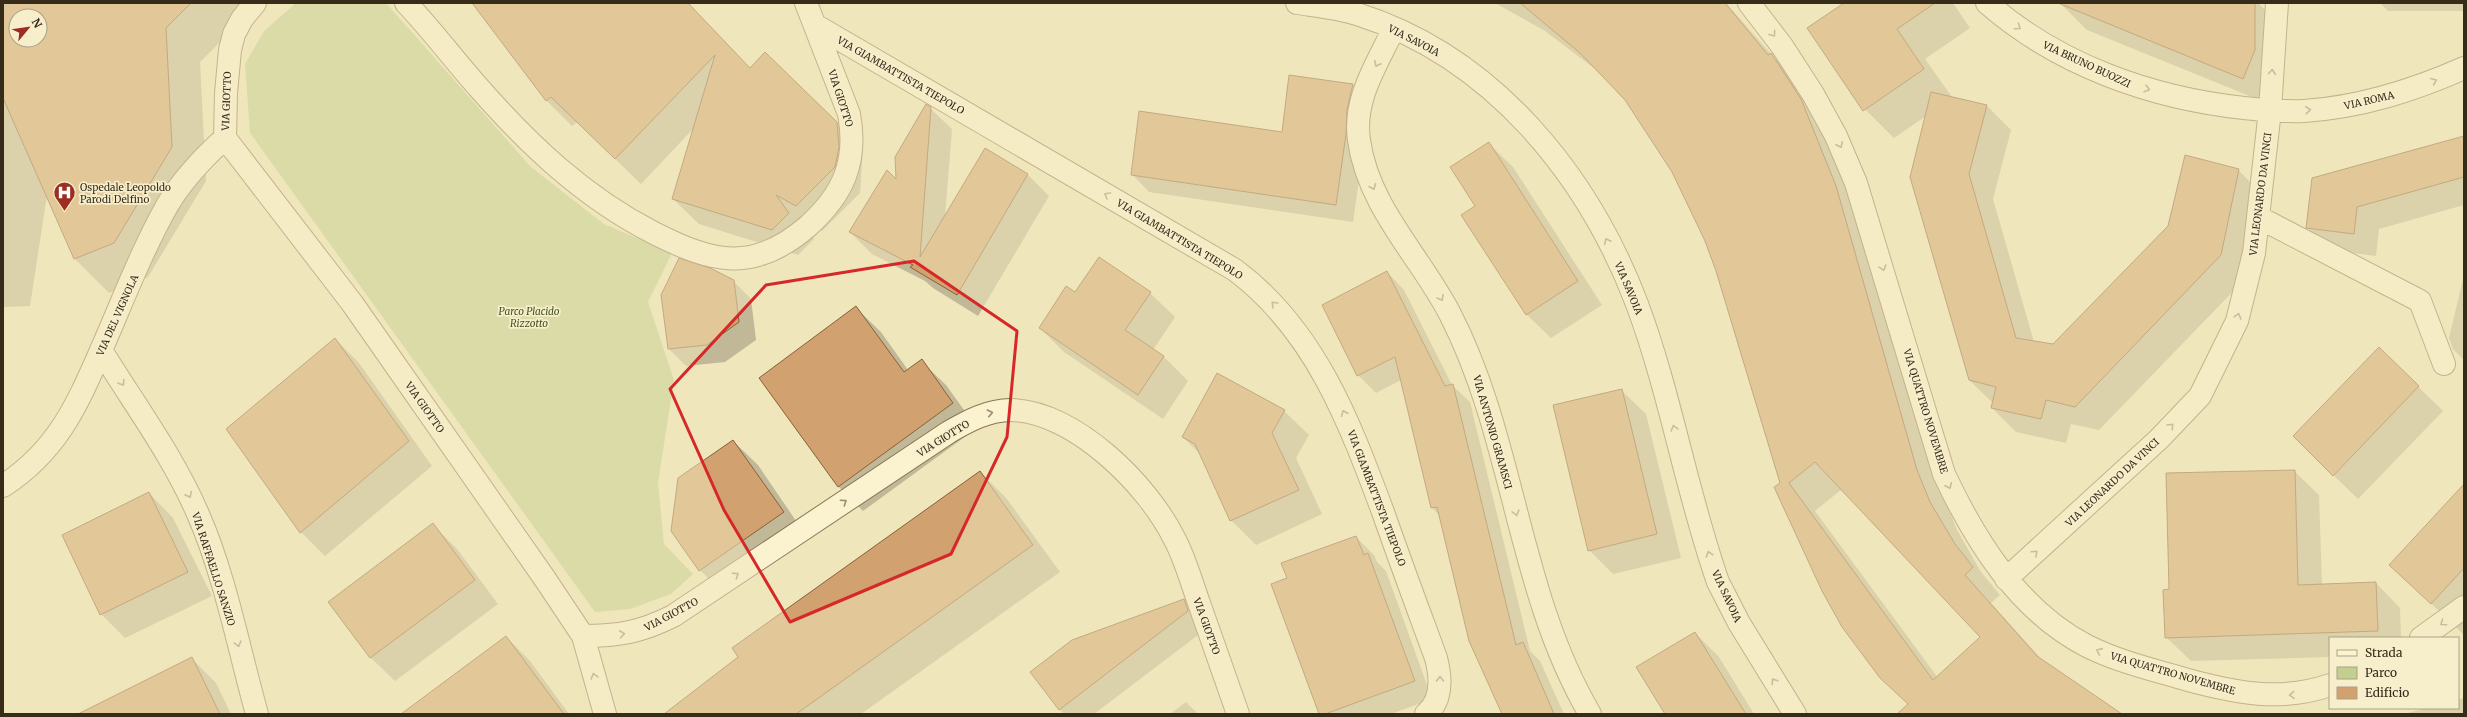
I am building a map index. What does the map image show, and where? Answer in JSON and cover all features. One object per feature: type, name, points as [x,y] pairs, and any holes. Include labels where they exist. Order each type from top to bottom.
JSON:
[{"type":"street","name":"VIA GIOTTO","points":[[255,3],[242,19],[234,34],[230,50],[225,138],[352,303],[530,556],[583,636],[635,632],[673,616],[949,432],[988,413],[1011,410],[1031,413],[1052,420],[1087,441],[1123,471],[1152,502],[1167,525],[1181,553],[1238,714]]},
{"type":"street","name":"VIA GIOTTO","points":[[406,3],[512,124],[546,158],[584,190],[617,213],[672,242],[707,256],[726,260],[744,259],[768,252],[806,227],[833,198],[850,164],[853,133],[849,114],[806,3]]},
{"type":"street","name":"VIA SAVOIA","points":[[1297,3],[1357,14],[1394,28],[1425,44],[1479,78],[1504,99],[1546,144],[1580,193],[1619,265],[1637,305],[1718,582],[1750,642],[1795,714]]},
{"type":"street","name":"VIA QUATTRO NOVEMBRE","points":[[1749,3],[1782,46],[1813,94],[1846,159],[1864,206],[1944,474],[1960,508],[2006,579],[2028,602],[2069,634],[2087,646],[2122,661],[2222,689],[2247,694],[2271,696],[2299,694],[2329,685]]},
{"type":"street","name":"VIA BRUNO BUOZZI","points":[[1987,3],[2003,17],[2042,43],[2114,78],[2180,98],[2270,110]]},
{"type":"street","name":"VIA LEONARDO DA VINCI","points":[[2006,579],[2159,439],[2200,396],[2237,321],[2254,253],[2270,110],[2277,3]]},
{"type":"street","name":"VIA GIAMBATTISTA TIEPOLO","points":[[815,25],[1235,270],[1263,292],[1283,314],[1313,355],[1342,408],[1436,658],[1440,672],[1438,698],[1426,714]]},
{"type":"street","name":"VIA ANTONIO GRAMSCI","points":[[1394,28],[1364,91],[1359,107],[1358,130],[1362,157],[1381,204],[1442,299],[1462,340],[1484,399],[1539,599],[1573,684],[1590,714]]},
{"type":"street","name":"VIA ROMA","points":[[2270,110],[2303,111],[2353,105],[2410,91],[2464,68]]},
{"type":"street","name":"VIA DEL VIGNOLA","points":[[3,486],[45,452],[61,432],[84,392],[101,350],[168,204],[193,169],[225,138]]},
{"type":"street","points":[[2258,218],[2420,301],[2444,364]]},
{"type":"street","name":"VIA RAFFAELLO SANZIO","points":[[101,350],[179,475],[199,516],[222,588],[257,714]]},
{"type":"street","points":[[2422,637],[2464,607]]},
{"type":"street","points":[[583,636],[605,714]]},
{"type":"highlighted area","points":[[914,261],[1017,331],[1007,437],[951,554],[790,622],[724,510],[670,389],[766,285]]},
{"type":"green space","name":"Parco Placido Rizzotto","points":[[296,3],[387,4],[531,167],[604,224],[672,253],[648,302],[674,380],[658,483],[664,544],[693,574],[671,594],[630,609],[595,612],[250,133],[245,64],[264,31]]},
{"type":"building","points":[[3,3],[191,3],[166,28],[172,147],[114,243],[74,259],[3,98]]},
{"type":"building","points":[[472,3],[688,3],[750,68],[765,52],[837,122],[839,147],[835,167],[796,206],[776,195],[789,213],[772,230],[672,199],[715,55],[615,159],[551,97],[546,101]]},
{"type":"building","points":[[1520,3],[1725,3],[1768,55],[1771,53],[1801,99],[1836,186],[1917,470],[1930,502],[1955,544],[1973,567],[1965,575],[2037,656],[2122,714],[1897,714],[1908,704],[1880,678],[1842,627],[1822,591],[1774,487],[1780,483],[1716,271],[1705,241],[1672,172],[1625,100],[1580,53]],"holes":[[[1815,462],[1980,637],[1933,680],[1789,483]]]},
{"type":"building","points":[[1844,3],[1935,3],[1897,29],[1924,69],[1863,111],[1807,28]]},
{"type":"building","points":[[2058,3],[2255,3],[2255,50],[2243,79]]},
{"type":"building","points":[[1289,75],[1353,84],[1347,109],[1346,134],[1336,205],[1131,175],[1139,111],[1282,132]]},
{"type":"building","points":[[1931,92],[1987,105],[1969,174],[2016,338],[2053,344],[2168,226],[2185,155],[2239,169],[2221,255],[2075,407],[2046,400],[2041,419],[1991,408],[1996,387],[1969,380],[1910,177]]},
{"type":"building","points":[[926,104],[931,107],[920,257],[985,148],[1028,174],[957,295],[910,267],[913,265],[849,232],[887,170],[896,179],[895,157]]},
{"type":"building","points":[[2464,136],[2464,177],[2357,207],[2354,234],[2306,228],[2312,178]]},
{"type":"building","points":[[1489,142],[1578,281],[1526,315],[1461,215],[1475,206],[1450,167]]},
{"type":"building","points":[[1099,257],[1151,292],[1125,330],[1164,356],[1138,395],[1039,328],[1066,286],[1075,292]]},
{"type":"building","points":[[679,258],[710,268],[734,280],[739,322],[707,345],[668,349],[661,295]]},
{"type":"building","points":[[1387,271],[1445,386],[1453,384],[1516,645],[1523,642],[1554,714],[1502,714],[1469,641],[1437,507],[1431,508],[1395,357],[1357,376],[1322,305]]},
{"type":"building","points":[[856,306],[904,372],[922,359],[953,403],[838,487],[759,378]]},
{"type":"building","points":[[335,338],[409,441],[300,533],[226,429]]},
{"type":"building","points":[[2379,347],[2419,386],[2333,476],[2293,436]]},
{"type":"building","points":[[1217,373],[1285,410],[1272,433],[1299,490],[1230,521],[1195,444],[1182,437]]},
{"type":"building","points":[[1622,389],[1657,534],[1588,551],[1553,405]]},
{"type":"building","points":[[733,440],[784,512],[699,571],[671,531],[678,478]]},
{"type":"building","points":[[2295,470],[2298,585],[2376,582],[2378,631],[2165,638],[2163,590],[2169,589],[2166,473]]},
{"type":"building","points":[[980,471],[1033,545],[796,714],[664,714],[738,657],[732,648]]},
{"type":"building","points":[[2464,484],[2464,568],[2431,604],[2389,565]]},
{"type":"building","points":[[149,492],[188,572],[100,615],[62,535]]},
{"type":"building","points":[[433,523],[475,580],[370,658],[328,602]]},
{"type":"building","points":[[1356,536],[1364,555],[1368,553],[1415,681],[1325,714],[1319,714],[1271,584],[1287,578],[1281,563]]},
{"type":"building","points":[[1184,599],[1188,611],[1059,710],[1030,672],[1072,640]]},
{"type":"building","points":[[1695,632],[1746,714],[1665,714],[1636,667]]},
{"type":"building","points":[[506,636],[564,714],[401,714]]},
{"type":"building","points":[[192,657],[220,714],[78,714]]},
{"type":"place","name":"Ospedale Leopoldo Parodi Delfino","points":[[65,212]]}]
